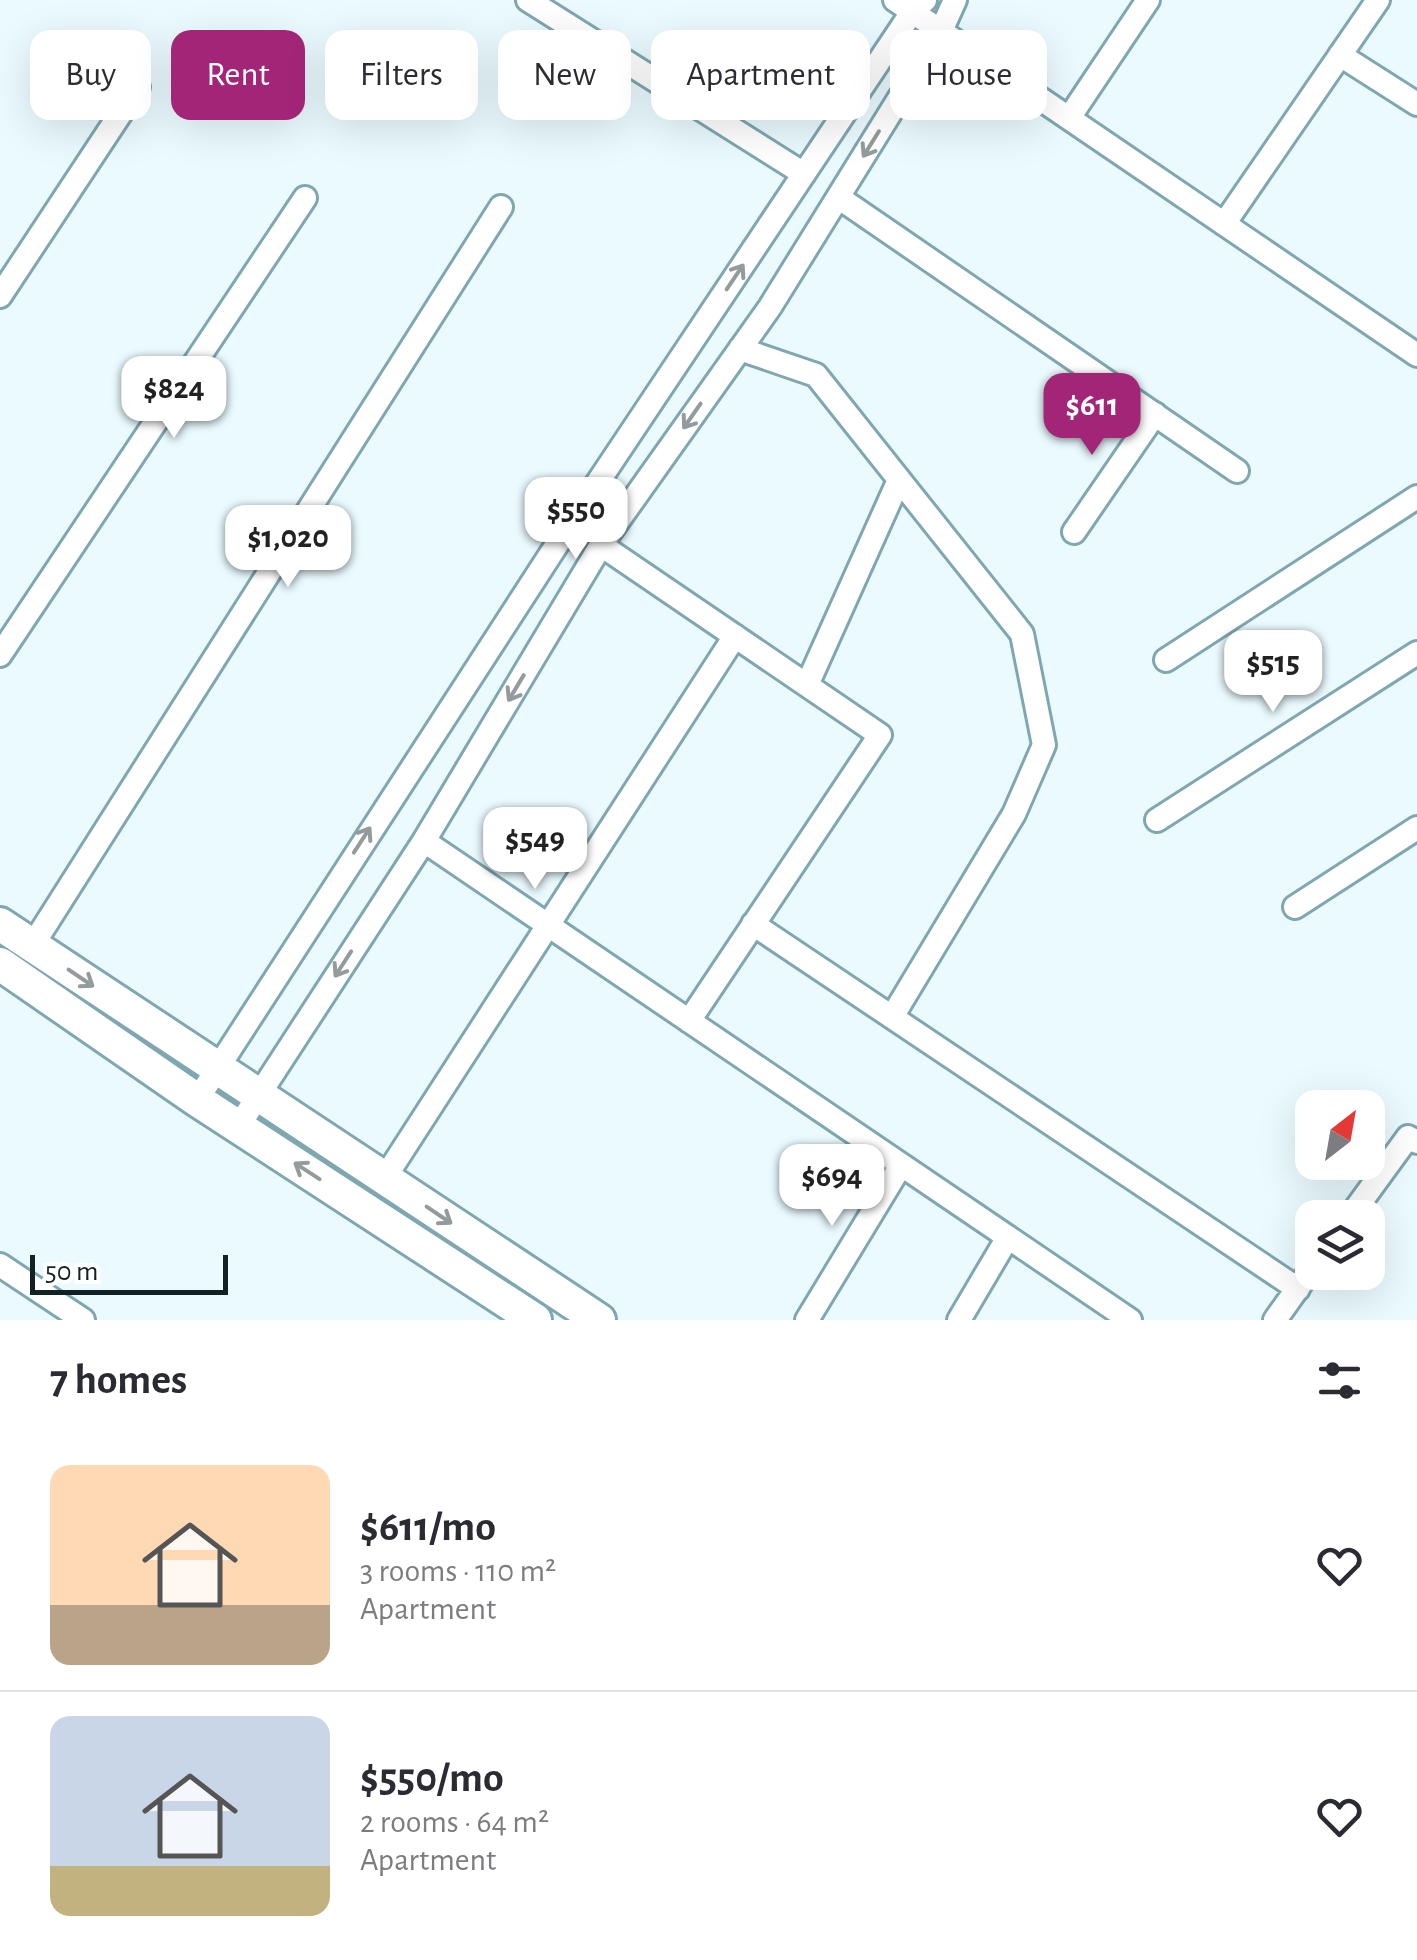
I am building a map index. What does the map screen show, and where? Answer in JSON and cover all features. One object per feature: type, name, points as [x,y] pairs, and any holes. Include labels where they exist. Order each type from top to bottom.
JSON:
[{"type":"street","points":[[528,0],[804,174]]},
{"type":"street","points":[[942,30],[955,0]]},
{"type":"street","points":[[1069,118],[1148,0]]},
{"type":"street","points":[[1224,224],[1378,0]]},
{"type":"street","points":[[197,1100],[804,174],[911,4],[941,30]]},
{"type":"street","points":[[1340,56],[1417,104]]},
{"type":"street","points":[[1047,103],[1417,355]]},
{"type":"street","points":[[238,1127],[424,841],[602,545],[740,349],[890,114]]},
{"type":"street","points":[[0,296],[116,120]]},
{"type":"street","points":[[838,196],[1237,470]]},
{"type":"street","points":[[0,656],[305,198]]},
{"type":"street","points":[[32,946],[500,207]]},
{"type":"street","points":[[740,349],[816,375],[1022,634],[1044,745],[1014,814],[892,1017]]},
{"type":"street","points":[[1074,532],[1154,414]]},
{"type":"street","points":[[807,685],[900,480]]},
{"type":"street","points":[[1166,660],[1417,496]]},
{"type":"street","points":[[602,545],[880,735],[689,1021]]},
{"type":"street","points":[[384,1179],[735,636]]},
{"type":"street","points":[[1158,820],[1417,653]]},
{"type":"street","points":[[1295,908],[1417,828]]},
{"type":"street","points":[[424,841],[1008,1237],[1117,1316]]},
{"type":"street","points":[[0,924],[585,1316]]},
{"type":"street","points":[[754,924],[1295,1287]]},
{"type":"street","points":[[0,964],[197,1100],[535,1320]]},
{"type":"street","points":[[1362,1200],[1408,1136],[1417,1142]]},
{"type":"street","points":[[806,1320],[902,1165]]},
{"type":"street","points":[[959,1320],[1008,1237]]},
{"type":"street","points":[[0,1264],[83,1320]]},
{"type":"street","points":[[1276,1320],[1297,1290]]}]
